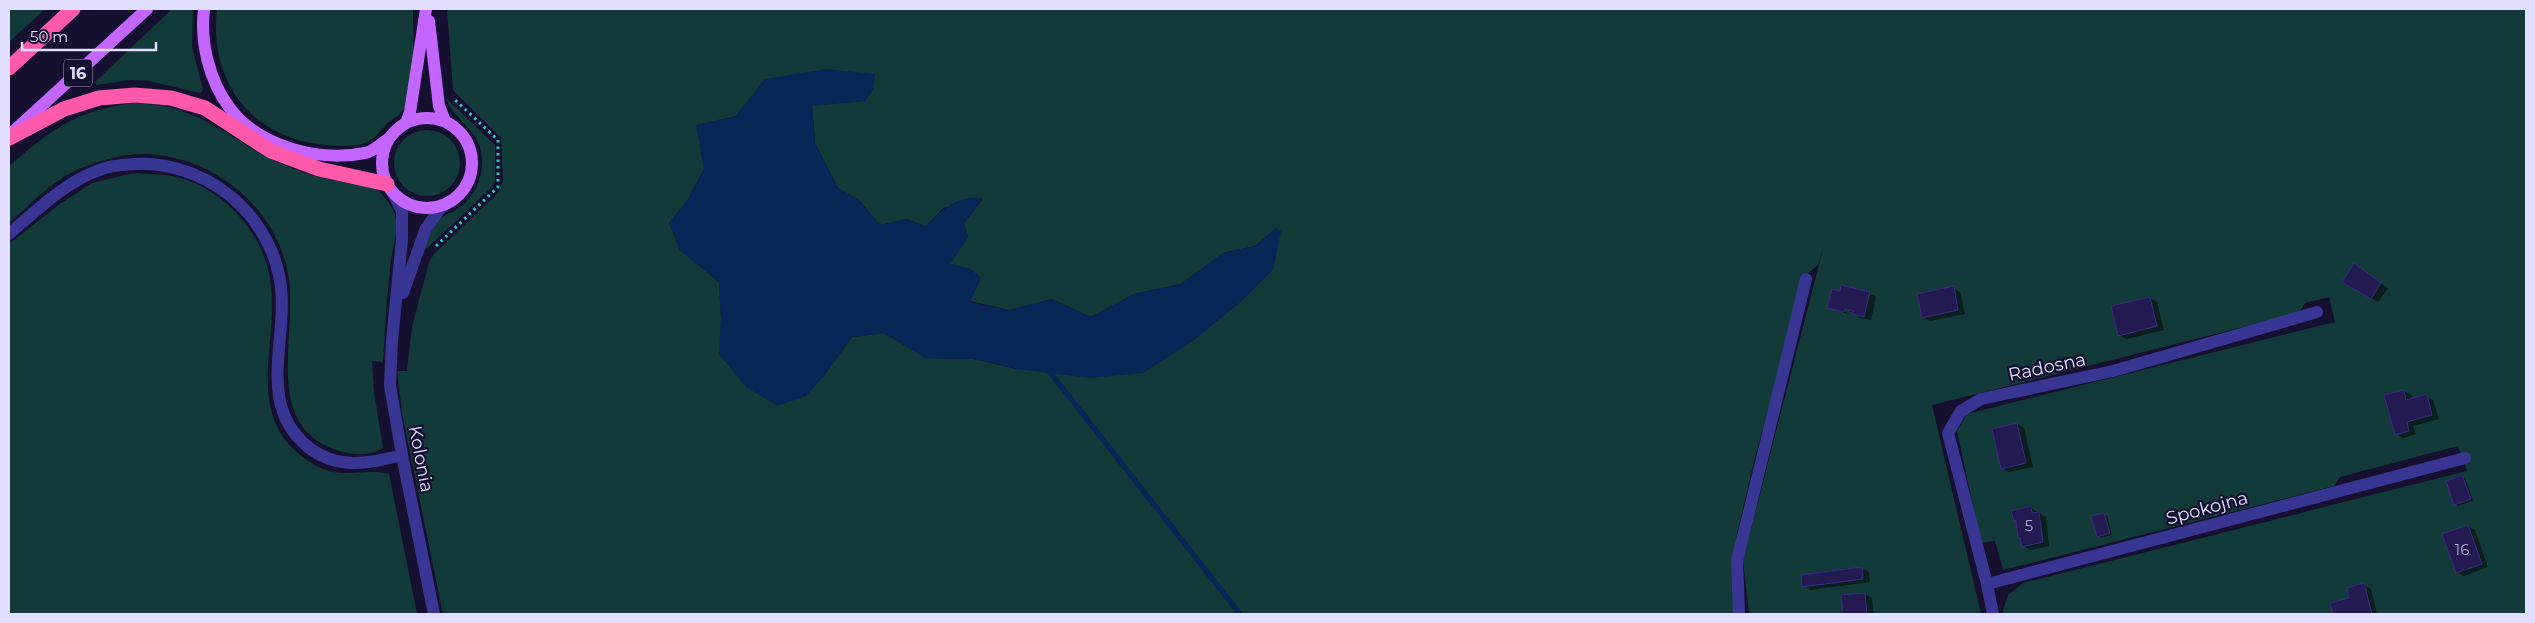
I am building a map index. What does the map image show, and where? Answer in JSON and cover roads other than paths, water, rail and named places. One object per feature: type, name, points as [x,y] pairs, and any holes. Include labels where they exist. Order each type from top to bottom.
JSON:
[{"type":"highway","points":[[9,68],[73,9]]},
{"type":"highway","points":[[9,137],[64,109],[98,98],[134,95],[171,98],[205,108],[271,152],[319,169],[390,188]]},
{"type":"main road","name":"16","points":[[9,137],[147,9]]},
{"type":"main road","points":[[204,9],[204,37],[208,62],[217,86],[230,108],[251,128],[274,142],[297,150],[323,154],[368,153],[406,123],[419,118],[432,118],[445,122],[458,130],[467,142],[472,156],[471,171],[466,186],[456,197],[443,205],[427,208],[411,205],[390,188],[382,161],[388,139]]},
{"type":"main road","points":[[406,123],[410,112],[427,9]]},
{"type":"main road","points":[[427,9],[439,106],[445,122]]},
{"type":"street","points":[[9,234],[65,189],[103,168],[151,164],[185,172],[225,191],[245,208],[259,227],[272,252],[279,276],[282,306],[277,377],[278,402],[287,424],[303,442],[319,455],[343,463],[370,463],[402,455]]},
{"type":"street","name":"Kolonia","points":[[390,188],[402,211],[397,309],[392,341],[390,375],[402,455],[434,614]]},
{"type":"street","name":"Kolonia","points":[[397,309],[426,228],[443,205]]},
{"type":"street","points":[[1739,614],[1736,561],[1806,279]]},
{"type":"street","name":"Radosna","points":[[1987,584],[1948,433],[1961,411],[1981,399],[2113,371],[2317,312]]},
{"type":"street","name":"Spokojna","points":[[1987,584],[2465,458]]},
{"type":"street","points":[[1987,584],[1992,614]]},
{"type":"water","points":[[826,69],[875,74],[873,89],[865,101],[812,106],[815,143],[838,188],[859,200],[880,225],[907,219],[926,226],[944,209],[958,201],[983,198],[964,223],[968,237],[950,264],[971,269],[981,278],[970,302],[1009,310],[1052,299],[1091,317],[1134,294],[1181,284],[1223,253],[1255,246],[1276,228],[1281,231],[1273,270],[1242,301],[1193,341],[1143,373],[1090,378],[1017,369],[974,359],[925,358],[884,333],[852,337],[823,377],[806,396],[777,406],[746,387],[719,354],[721,319],[719,282],[680,250],[669,223],[687,201],[704,169],[696,125],[736,116],[765,79]]},
{"type":"waterway","points":[[1049,371],[1240,614]]}]
